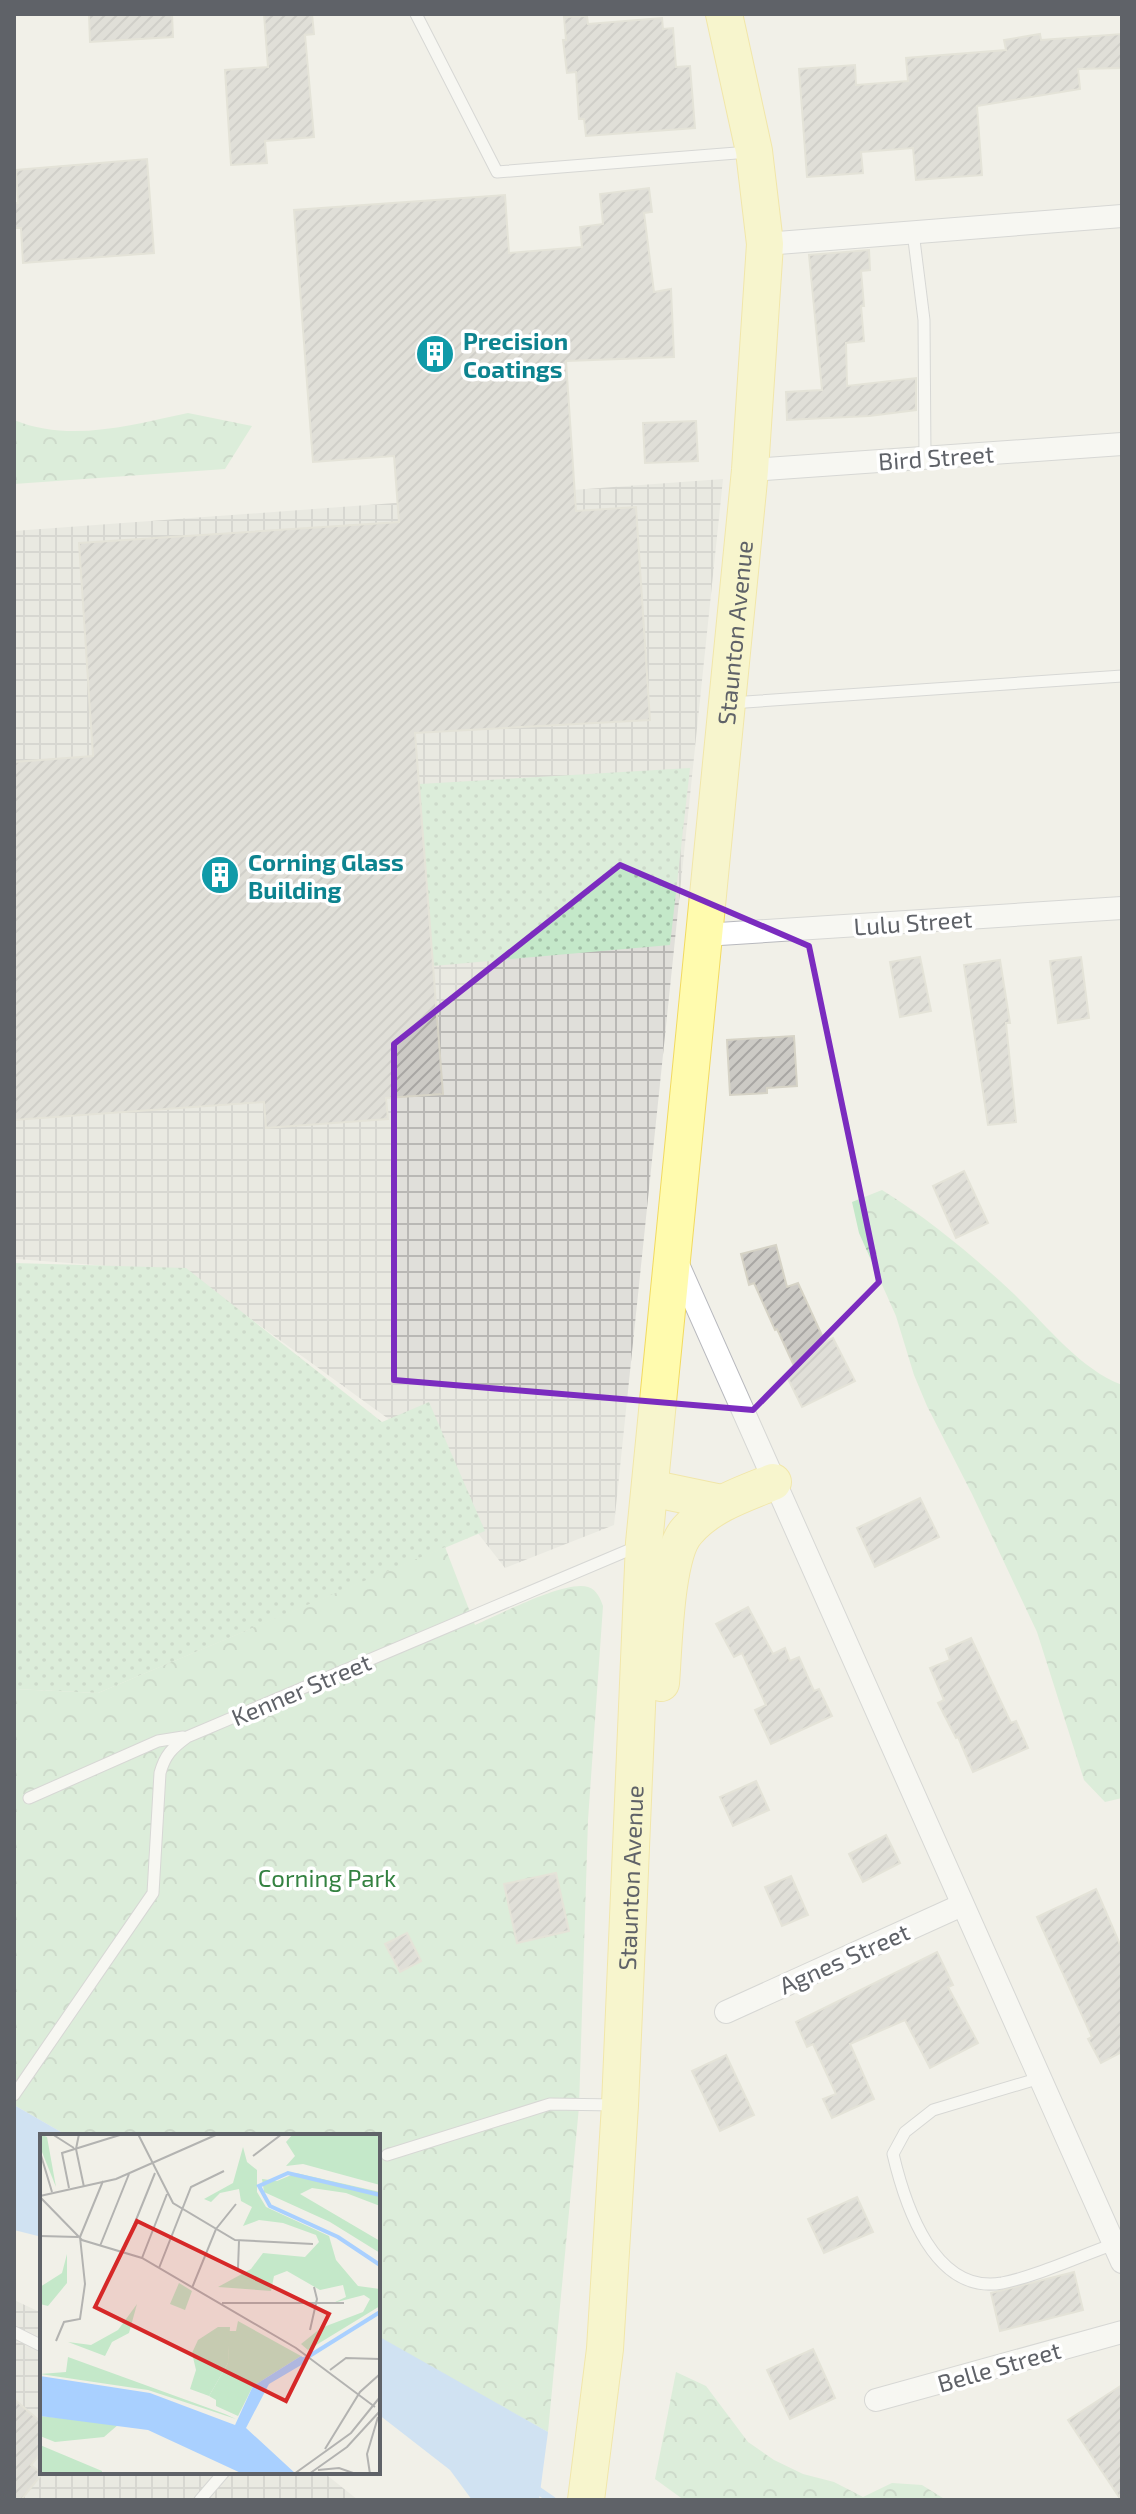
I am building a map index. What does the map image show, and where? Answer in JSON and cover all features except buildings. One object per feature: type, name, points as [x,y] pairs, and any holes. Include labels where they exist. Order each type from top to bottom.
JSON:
[{"type":"main road","name":"Staunton Avenue","points":[[586,2500],[605,2349],[620,2105],[644,1543],[750,470],[765,244],[754,151],[724,14]]},
{"type":"main road","points":[[631,1833],[656,1759],[668,1599],[675,1555],[686,1531],[722,1503],[773,1482]]},
{"type":"main road","points":[[650,1488],[722,1503]]},
{"type":"street","points":[[765,244],[1122,216]]},
{"type":"street","name":"Bird Street","points":[[750,470],[1122,444]]},
{"type":"street","name":"Lulu Street","points":[[704,935],[1122,908]]},
{"type":"street","name":"Staunton Avenue","points":[[674,1255],[1118,2253]]},
{"type":"street","name":"Agnes Street","points":[[726,2012],[962,1905]]},
{"type":"street","name":"Belle Street","points":[[876,2400],[1122,2332]]},
{"type":"lane","points":[[416,14],[497,172],[754,151]]},
{"type":"lane","points":[[913,232],[924,320],[925,458]]},
{"type":"lane","points":[[727,703],[1122,676]]},
{"type":"lane","name":"Kenner Street","points":[[14,2095],[153,1893],[160,1773],[171,1748],[187,1737],[644,1543]]},
{"type":"lane","points":[[29,1798],[158,1741],[187,1737]]},
{"type":"lane","points":[[1040,2078],[933,2110],[905,2132],[893,2154],[902,2194],[925,2241],[948,2269],[970,2281],[1000,2283],[1118,2253]]},
{"type":"lane","points":[[387,2155],[550,2104],[620,2105]]},
{"type":"lane","points":[[14,2332],[40,2345]]},
{"type":"lane","points":[[200,2500],[222,2474]]},
{"type":"highlighted area","points":[[620,865],[809,946],[879,1282],[753,1410],[394,1380],[394,1044]]},
{"type":"shaded area","points":[[723,479],[614,1525],[505,1568],[390,1420],[186,1272],[14,1261],[14,531]]},
{"type":"shaded area","points":[[14,2300],[40,2312],[40,2474],[326,2474],[358,2500],[14,2500]]},
{"type":"green space","points":[[188,413],[252,426],[225,469],[14,484],[14,420],[35,427],[79,431],[123,427]]},
{"type":"green space","points":[[690,768],[670,945],[433,966],[419,784]]},
{"type":"green space","points":[[882,1190],[934,1226],[982,1266],[1078,1357],[1122,1385],[1122,1798],[1105,1802],[1084,1780],[1037,1632],[914,1375],[896,1316],[859,1233],[852,1202]]},
{"type":"green space","points":[[14,1263],[186,1268],[382,1422],[429,1402],[485,1531],[98,1693],[14,1689]]},
{"type":"green space","name":"Corning Park","points":[[445,1547],[475,1625],[564,1589],[588,1587],[599,1597],[603,1606],[588,1820],[579,2107],[548,2432],[380,2339],[380,2134],[65,2134],[14,2105],[14,1689],[98,1693]]},
{"type":"green space","points":[[676,2372],[706,2386],[748,2442],[774,2460],[803,2474],[834,2482],[863,2497],[892,2483],[922,2485],[946,2500],[684,2500],[655,2479]]},
{"type":"water","points":[[14,2105],[65,2134],[40,2134],[40,2236],[14,2230]]},
{"type":"water","points":[[380,2337],[548,2432],[539,2500],[472,2500],[450,2470],[380,2416]]},
{"type":"waterway","points":[[533,2487],[552,2500]]},
{"type":"place","name":"Precision Coatings","points":[[435,354]]},
{"type":"place","name":"Corning Glass Building","points":[[220,875]]}]
